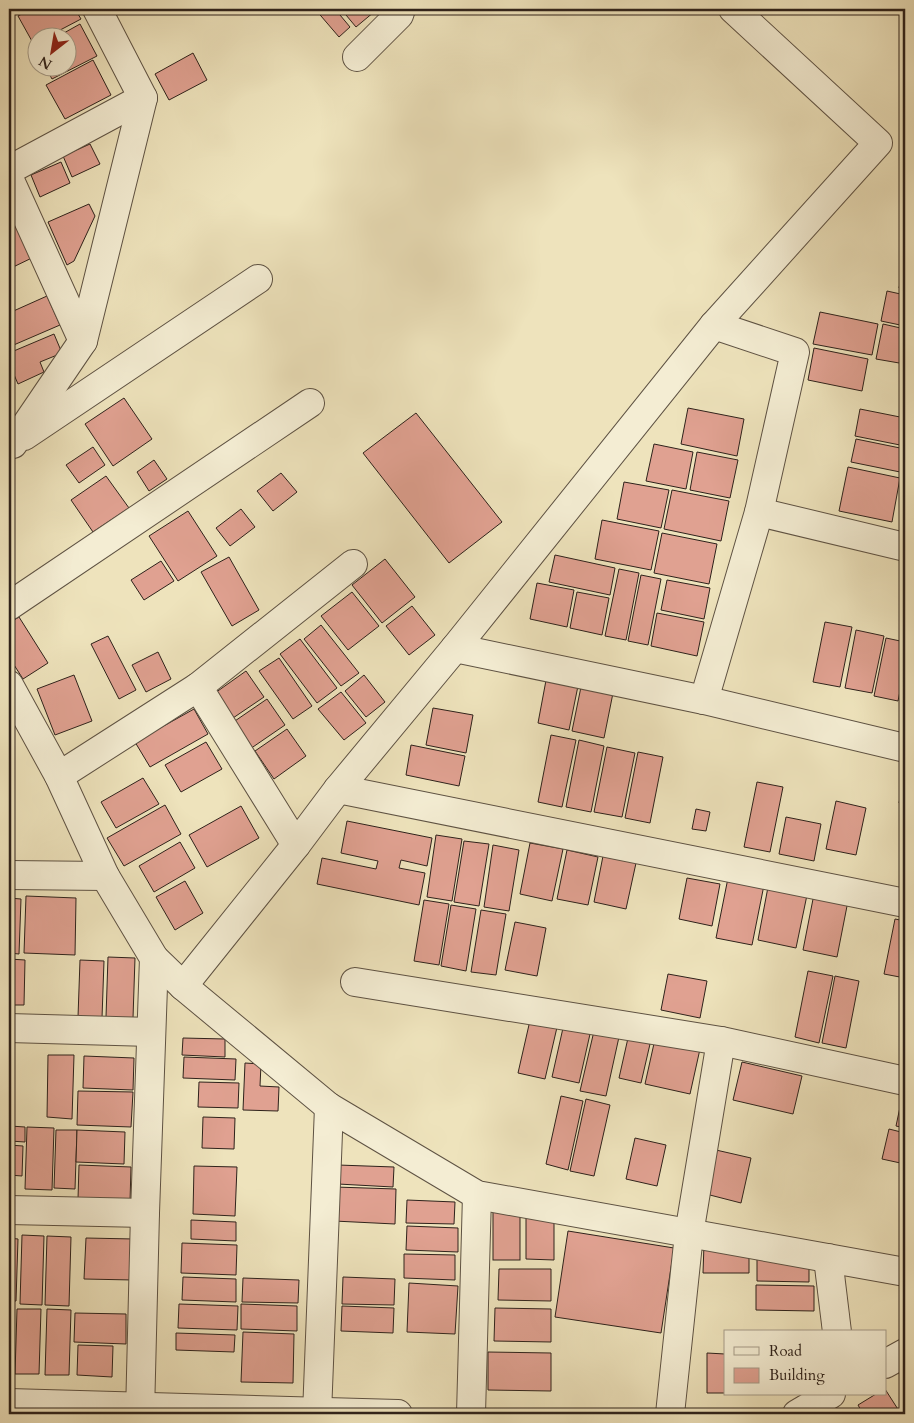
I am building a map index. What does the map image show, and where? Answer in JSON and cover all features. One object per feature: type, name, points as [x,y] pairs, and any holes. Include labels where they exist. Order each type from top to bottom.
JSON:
[{"type":"street","points":[[11,446],[83,341],[143,98],[97,9]]},
{"type":"street","points":[[357,57],[399,14],[401,9]]},
{"type":"street","points":[[183,986],[296,845],[338,789],[455,648],[714,325],[878,143],[733,9]]},
{"type":"street","points":[[9,170],[143,98]]},
{"type":"street","points":[[9,178],[83,341]]},
{"type":"street","points":[[11,446],[258,279]]},
{"type":"street","points":[[704,700],[759,512],[795,352],[714,325]]},
{"type":"street","points":[[9,606],[310,403]]},
{"type":"street","points":[[759,512],[904,543]]},
{"type":"street","points":[[59,776],[198,687],[352,564]]},
{"type":"street","points":[[455,648],[704,700],[905,748]]},
{"type":"street","points":[[9,685],[59,776],[105,876],[154,958],[183,986],[329,1107],[477,1195],[905,1272]]},
{"type":"street","points":[[198,687],[296,845]]},
{"type":"street","points":[[338,789],[905,903]]},
{"type":"street","points":[[9,875],[105,876]]},
{"type":"street","points":[[140,1410],[154,958]]},
{"type":"street","points":[[355,982],[721,1041],[905,1081]]},
{"type":"street","points":[[9,1028],[152,1032]]},
{"type":"street","points":[[670,1414],[689,1234],[721,1041]]},
{"type":"street","points":[[317,1413],[329,1107]]},
{"type":"street","points":[[471,1414],[477,1195]]},
{"type":"street","points":[[9,1210],[145,1213]]},
{"type":"street","points":[[828,1258],[837,1330]]},
{"type":"street","points":[[886,1363],[905,1353]]},
{"type":"street","points":[[797,1414],[828,1396]]},
{"type":"street","points":[[9,1403],[140,1410],[398,1414]]},
{"type":"building","points":[[31,9],[75,9],[81,19],[64,28],[28,28],[28,34],[18,16]]},
{"type":"building","points":[[315,9],[335,9],[350,27],[339,37]]},
{"type":"building","points":[[341,9],[371,9],[374,12],[356,27]]},
{"type":"building","points":[[80,24],[97,56],[78,66],[78,28],[73,28]]},
{"type":"building","points":[[193,53],[207,80],[169,100],[155,74]]},
{"type":"building","points":[[93,60],[111,95],[65,119],[46,85],[59,78],[78,78],[78,68]]},
{"type":"building","points":[[90,144],[100,164],[72,177],[63,156]]},
{"type":"building","points":[[61,162],[70,183],[40,197],[31,175]]},
{"type":"building","points":[[89,204],[95,216],[74,261],[67,265],[48,222]]},
{"type":"building","points":[[21,219],[38,255],[9,269],[9,225]]},
{"type":"building","points":[[905,256],[905,289],[899,288]]},
{"type":"building","points":[[887,291],[905,295],[905,326],[881,321]]},
{"type":"building","points":[[47,296],[60,325],[9,347],[9,313]]},
{"type":"building","points":[[820,312],[878,324],[872,355],[813,344]]},
{"type":"building","points":[[883,324],[905,329],[905,364],[876,359]]},
{"type":"building","points":[[54,334],[62,353],[40,362],[44,372],[18,384],[9,363],[9,353]]},
{"type":"building","points":[[814,348],[868,359],[862,391],[808,380]]},
{"type":"building","points":[[124,398],[152,439],[113,466],[85,424]]},
{"type":"building","points":[[688,408],[744,419],[737,456],[681,444]]},
{"type":"building","points":[[860,409],[905,418],[905,446],[855,436]]},
{"type":"building","points":[[416,413],[502,522],[449,563],[363,453]]},
{"type":"building","points":[[856,439],[905,449],[905,473],[851,462]]},
{"type":"building","points":[[654,444],[693,452],[686,489],[646,481]]},
{"type":"building","points":[[93,447],[105,465],[79,483],[66,465]]},
{"type":"building","points":[[697,452],[738,460],[730,498],[690,490]]},
{"type":"building","points":[[154,460],[167,479],[149,491],[137,472]]},
{"type":"building","points":[[848,467],[900,478],[892,522],[839,511]]},
{"type":"building","points":[[281,473],[297,492],[273,511],[257,491]]},
{"type":"building","points":[[106,476],[129,508],[93,532],[71,500]]},
{"type":"building","points":[[624,482],[669,490],[661,528],[617,519]]},
{"type":"building","points":[[672,490],[729,501],[721,541],[664,529]]},
{"type":"building","points":[[241,509],[255,527],[230,546],[216,528]]},
{"type":"building","points":[[188,511],[217,556],[178,581],[149,536]]},
{"type":"building","points":[[602,520],[659,531],[651,570],[595,559]]},
{"type":"building","points":[[662,533],[717,544],[709,584],[654,573]]},
{"type":"building","points":[[555,555],[615,568],[610,595],[549,582]]},
{"type":"building","points":[[229,557],[259,610],[232,626],[201,572]]},
{"type":"building","points":[[385,559],[415,597],[382,623],[352,585]]},
{"type":"building","points":[[161,561],[174,581],[144,600],[131,580]]},
{"type":"building","points":[[619,569],[639,573],[626,640],[605,636]]},
{"type":"building","points":[[641,575],[661,579],[648,645],[628,641]]},
{"type":"building","points":[[667,580],[710,588],[704,619],[661,610]]},
{"type":"building","points":[[537,583],[574,590],[567,627],[530,619]]},
{"type":"building","points":[[352,592],[379,626],[348,650],[321,616]]},
{"type":"building","points":[[577,592],[609,598],[602,635],[570,628]]},
{"type":"building","points":[[412,606],[435,635],[409,655],[386,626]]},
{"type":"building","points":[[657,613],[704,622],[697,656],[651,646]]},
{"type":"building","points":[[19,617],[48,663],[23,679],[9,657],[9,623]]},
{"type":"building","points":[[825,622],[852,627],[840,687],[813,682]]},
{"type":"building","points":[[321,625],[359,673],[341,686],[304,639]]},
{"type":"building","points":[[856,630],[884,636],[872,693],[845,688]]},
{"type":"building","points":[[108,636],[136,690],[119,699],[91,644]]},
{"type":"building","points":[[886,638],[905,642],[905,666],[898,701],[874,696]]},
{"type":"building","points":[[300,639],[337,688],[317,703],[280,654]]},
{"type":"building","points":[[158,652],[171,679],[146,692],[132,665]]},
{"type":"building","points":[[279,658],[312,706],[293,719],[259,671]]},
{"type":"building","points":[[246,671],[264,697],[233,718],[215,693]]},
{"type":"building","points":[[74,675],[92,721],[55,735],[37,689]]},
{"type":"building","points":[[364,675],[385,702],[366,717],[345,691]]},
{"type":"building","points":[[547,675],[579,681],[569,730],[538,723]]},
{"type":"building","points":[[582,682],[614,688],[604,738],[572,731]]},
{"type":"building","points":[[341,692],[366,723],[344,740],[318,709]]},
{"type":"building","points":[[267,699],[285,725],[250,749],[232,723]]},
{"type":"building","points":[[433,708],[473,715],[466,753],[426,745]]},
{"type":"building","points":[[194,709],[208,734],[150,767],[135,742]]},
{"type":"building","points":[[287,729],[306,756],[274,779],[255,751]]},
{"type":"building","points":[[551,735],[576,740],[562,807],[538,802]]},
{"type":"building","points":[[579,740],[604,746],[591,812],[566,807]]},
{"type":"building","points":[[206,742],[222,769],[181,792],[165,765]]},
{"type":"building","points":[[411,745],[465,756],[459,786],[406,775]]},
{"type":"building","points":[[607,747],[635,753],[622,817],[594,812]]},
{"type":"building","points":[[638,752],[663,757],[650,823],[625,818]]},
{"type":"building","points":[[905,770],[905,804],[899,803]]},
{"type":"building","points":[[143,778],[159,804],[116,828],[101,802]]},
{"type":"building","points":[[757,782],[783,787],[770,852],[744,847]]},
{"type":"building","points":[[836,801],[866,808],[856,855],[826,849]]},
{"type":"building","points":[[165,805],[181,834],[124,866],[107,838]]},
{"type":"building","points":[[241,806],[259,838],[207,867],[189,835]]},
{"type":"building","points":[[696,809],[710,812],[706,831],[692,829]]},
{"type":"building","points":[[786,817],[821,824],[814,861],[779,854]]},
{"type":"building","points":[[347,821],[432,838],[427,866],[401,860],[399,868],[425,873],[419,905],[317,884],[322,858],[376,869],[378,861],[341,853]]},
{"type":"building","points":[[436,835],[462,839],[452,901],[427,897]]},
{"type":"building","points":[[464,841],[489,844],[479,906],[454,902]]},
{"type":"building","points":[[180,842],[195,868],[154,892],[139,866]]},
{"type":"building","points":[[530,843],[563,849],[552,901],[520,894]]},
{"type":"building","points":[[493,845],[519,850],[509,911],[484,907]]},
{"type":"building","points":[[567,850],[598,857],[588,905],[557,899]]},
{"type":"building","points":[[603,856],[636,863],[626,909],[594,902]]},
{"type":"building","points":[[687,878],[720,884],[712,926],[679,919]]},
{"type":"building","points":[[728,878],[764,885],[752,945],[716,938]]},
{"type":"building","points":[[185,881],[203,913],[175,930],[156,897]]},
{"type":"building","points":[[768,887],[807,895],[796,948],[758,940]]},
{"type":"building","points":[[814,894],[848,901],[837,957],[803,950]]},
{"type":"building","points":[[26,896],[76,898],[75,955],[24,953]]},
{"type":"building","points":[[9,898],[21,899],[19,954],[9,953]]},
{"type":"building","points":[[424,900],[449,904],[439,965],[414,961]]},
{"type":"building","points":[[451,905],[476,909],[466,971],[441,966]]},
{"type":"building","points":[[481,910],[506,914],[496,975],[471,972]]},
{"type":"building","points":[[895,919],[905,921],[905,978],[884,974]]},
{"type":"building","points":[[515,922],[546,928],[537,976],[505,970]]},
{"type":"building","points":[[108,957],[135,958],[133,1018],[106,1017]]},
{"type":"building","points":[[9,959],[25,960],[24,1005],[9,1005]]},
{"type":"building","points":[[80,960],[104,961],[102,1018],[78,1017]]},
{"type":"building","points":[[808,971],[833,976],[819,1043],[795,1037]]},
{"type":"building","points":[[668,974],[707,981],[700,1018],[661,1010]]},
{"type":"building","points":[[835,976],[859,981],[846,1048],[822,1043]]},
{"type":"building","points":[[531,1016],[558,1023],[545,1079],[518,1073]]},
{"type":"building","points":[[563,1028],[590,1034],[579,1083],[552,1077]]},
{"type":"building","points":[[594,1031],[619,1037],[606,1096],[580,1091]]},
{"type":"building","points":[[183,1038],[225,1039],[225,1057],[182,1055]]},
{"type":"building","points":[[628,1038],[650,1044],[641,1083],[619,1078]]},
{"type":"building","points":[[655,1039],[700,1049],[690,1094],[645,1084]]},
{"type":"building","points":[[48,1055],[74,1055],[72,1119],[47,1117]]},
{"type":"building","points":[[84,1056],[134,1058],[133,1090],[83,1088]]},
{"type":"building","points":[[184,1057],[236,1059],[235,1080],[183,1078]]},
{"type":"building","points":[[742,1062],[802,1076],[793,1114],[733,1100]]},
{"type":"building","points":[[245,1063],[261,1064],[260,1086],[279,1087],[278,1111],[243,1110]]},
{"type":"building","points":[[199,1082],[239,1083],[238,1108],[198,1107]]},
{"type":"building","points":[[78,1091],[133,1092],[131,1127],[77,1125]]},
{"type":"building","points":[[903,1093],[905,1094],[905,1128],[896,1126]]},
{"type":"building","points":[[561,1096],[583,1101],[568,1170],[546,1164]]},
{"type":"building","points":[[586,1099],[610,1105],[594,1176],[570,1171]]},
{"type":"building","points":[[203,1117],[235,1118],[234,1149],[202,1148]]},
{"type":"building","points":[[10,1126],[25,1127],[25,1142],[10,1141]]},
{"type":"building","points":[[27,1127],[54,1128],[52,1190],[25,1189]]},
{"type":"building","points":[[889,1129],[905,1133],[905,1164],[882,1159]]},
{"type":"building","points":[[56,1130],[77,1130],[75,1189],[54,1188]]},
{"type":"building","points":[[77,1130],[125,1132],[124,1164],[76,1162]]},
{"type":"building","points":[[635,1138],[666,1145],[657,1186],[626,1179]]},
{"type":"building","points":[[9,1145],[23,1146],[22,1176],[9,1175]]},
{"type":"building","points":[[716,1150],[751,1158],[741,1203],[706,1194]]},
{"type":"building","points":[[79,1165],[131,1167],[130,1201],[78,1199]]},
{"type":"building","points":[[338,1165],[394,1167],[393,1187],[338,1184]]},
{"type":"building","points":[[194,1166],[237,1167],[235,1216],[193,1214]]},
{"type":"building","points":[[335,1187],[396,1189],[395,1224],[334,1221]]},
{"type":"building","points":[[407,1200],[455,1202],[454,1224],[406,1223]]},
{"type":"building","points":[[493,1207],[520,1207],[520,1260],[493,1260]]},
{"type":"building","points":[[526,1213],[554,1213],[554,1260],[526,1259]]},
{"type":"building","points":[[191,1220],[236,1222],[236,1241],[191,1239]]},
{"type":"building","points":[[407,1226],[458,1228],[458,1252],[406,1250]]},
{"type":"building","points":[[568,1231],[674,1248],[661,1333],[555,1317]]},
{"type":"building","points":[[22,1235],[44,1236],[42,1305],[20,1304]]},
{"type":"building","points":[[47,1236],[71,1237],[69,1306],[45,1305]]},
{"type":"building","points":[[9,1238],[18,1239],[16,1301],[9,1301]]},
{"type":"building","points":[[86,1238],[134,1239],[133,1280],[84,1279]]},
{"type":"building","points":[[182,1243],[237,1245],[236,1275],[181,1273]]},
{"type":"building","points":[[704,1244],[749,1245],[749,1273],[703,1273]]},
{"type":"building","points":[[404,1254],[455,1255],[455,1280],[404,1278]]},
{"type":"building","points":[[757,1257],[809,1258],[809,1282],[757,1281]]},
{"type":"building","points":[[499,1269],[551,1269],[551,1301],[498,1300]]},
{"type":"building","points":[[183,1277],[236,1279],[236,1302],[182,1300]]},
{"type":"building","points":[[343,1277],[395,1279],[394,1305],[342,1304]]},
{"type":"building","points":[[243,1278],[299,1280],[298,1303],[242,1302]]},
{"type":"building","points":[[409,1283],[458,1286],[455,1334],[407,1332]]},
{"type":"building","points":[[756,1285],[814,1286],[814,1311],[756,1310]]},
{"type":"building","points":[[179,1304],[238,1306],[237,1330],[178,1328]]},
{"type":"building","points":[[241,1304],[297,1306],[297,1331],[241,1329]]},
{"type":"building","points":[[342,1306],[394,1308],[393,1333],[341,1331]]},
{"type":"building","points":[[9,1308],[14,1308],[13,1374],[9,1374]]},
{"type":"building","points":[[495,1308],[551,1309],[551,1342],[494,1341]]},
{"type":"building","points":[[17,1309],[41,1309],[39,1374],[15,1374]]},
{"type":"building","points":[[47,1309],[71,1310],[69,1375],[45,1375]]},
{"type":"building","points":[[75,1313],[126,1314],[126,1344],[74,1342]]},
{"type":"building","points":[[243,1332],[294,1334],[293,1383],[241,1382]]},
{"type":"building","points":[[176,1333],[235,1335],[234,1352],[176,1350]]},
{"type":"building","points":[[78,1345],[113,1346],[112,1377],[77,1375]]},
{"type":"building","points":[[488,1352],[551,1353],[551,1391],[488,1390]]},
{"type":"building","points":[[707,1353],[724,1354],[724,1393],[707,1393]]},
{"type":"building","points":[[886,1391],[901,1414],[863,1414],[858,1405],[873,1396],[886,1396]]}]
